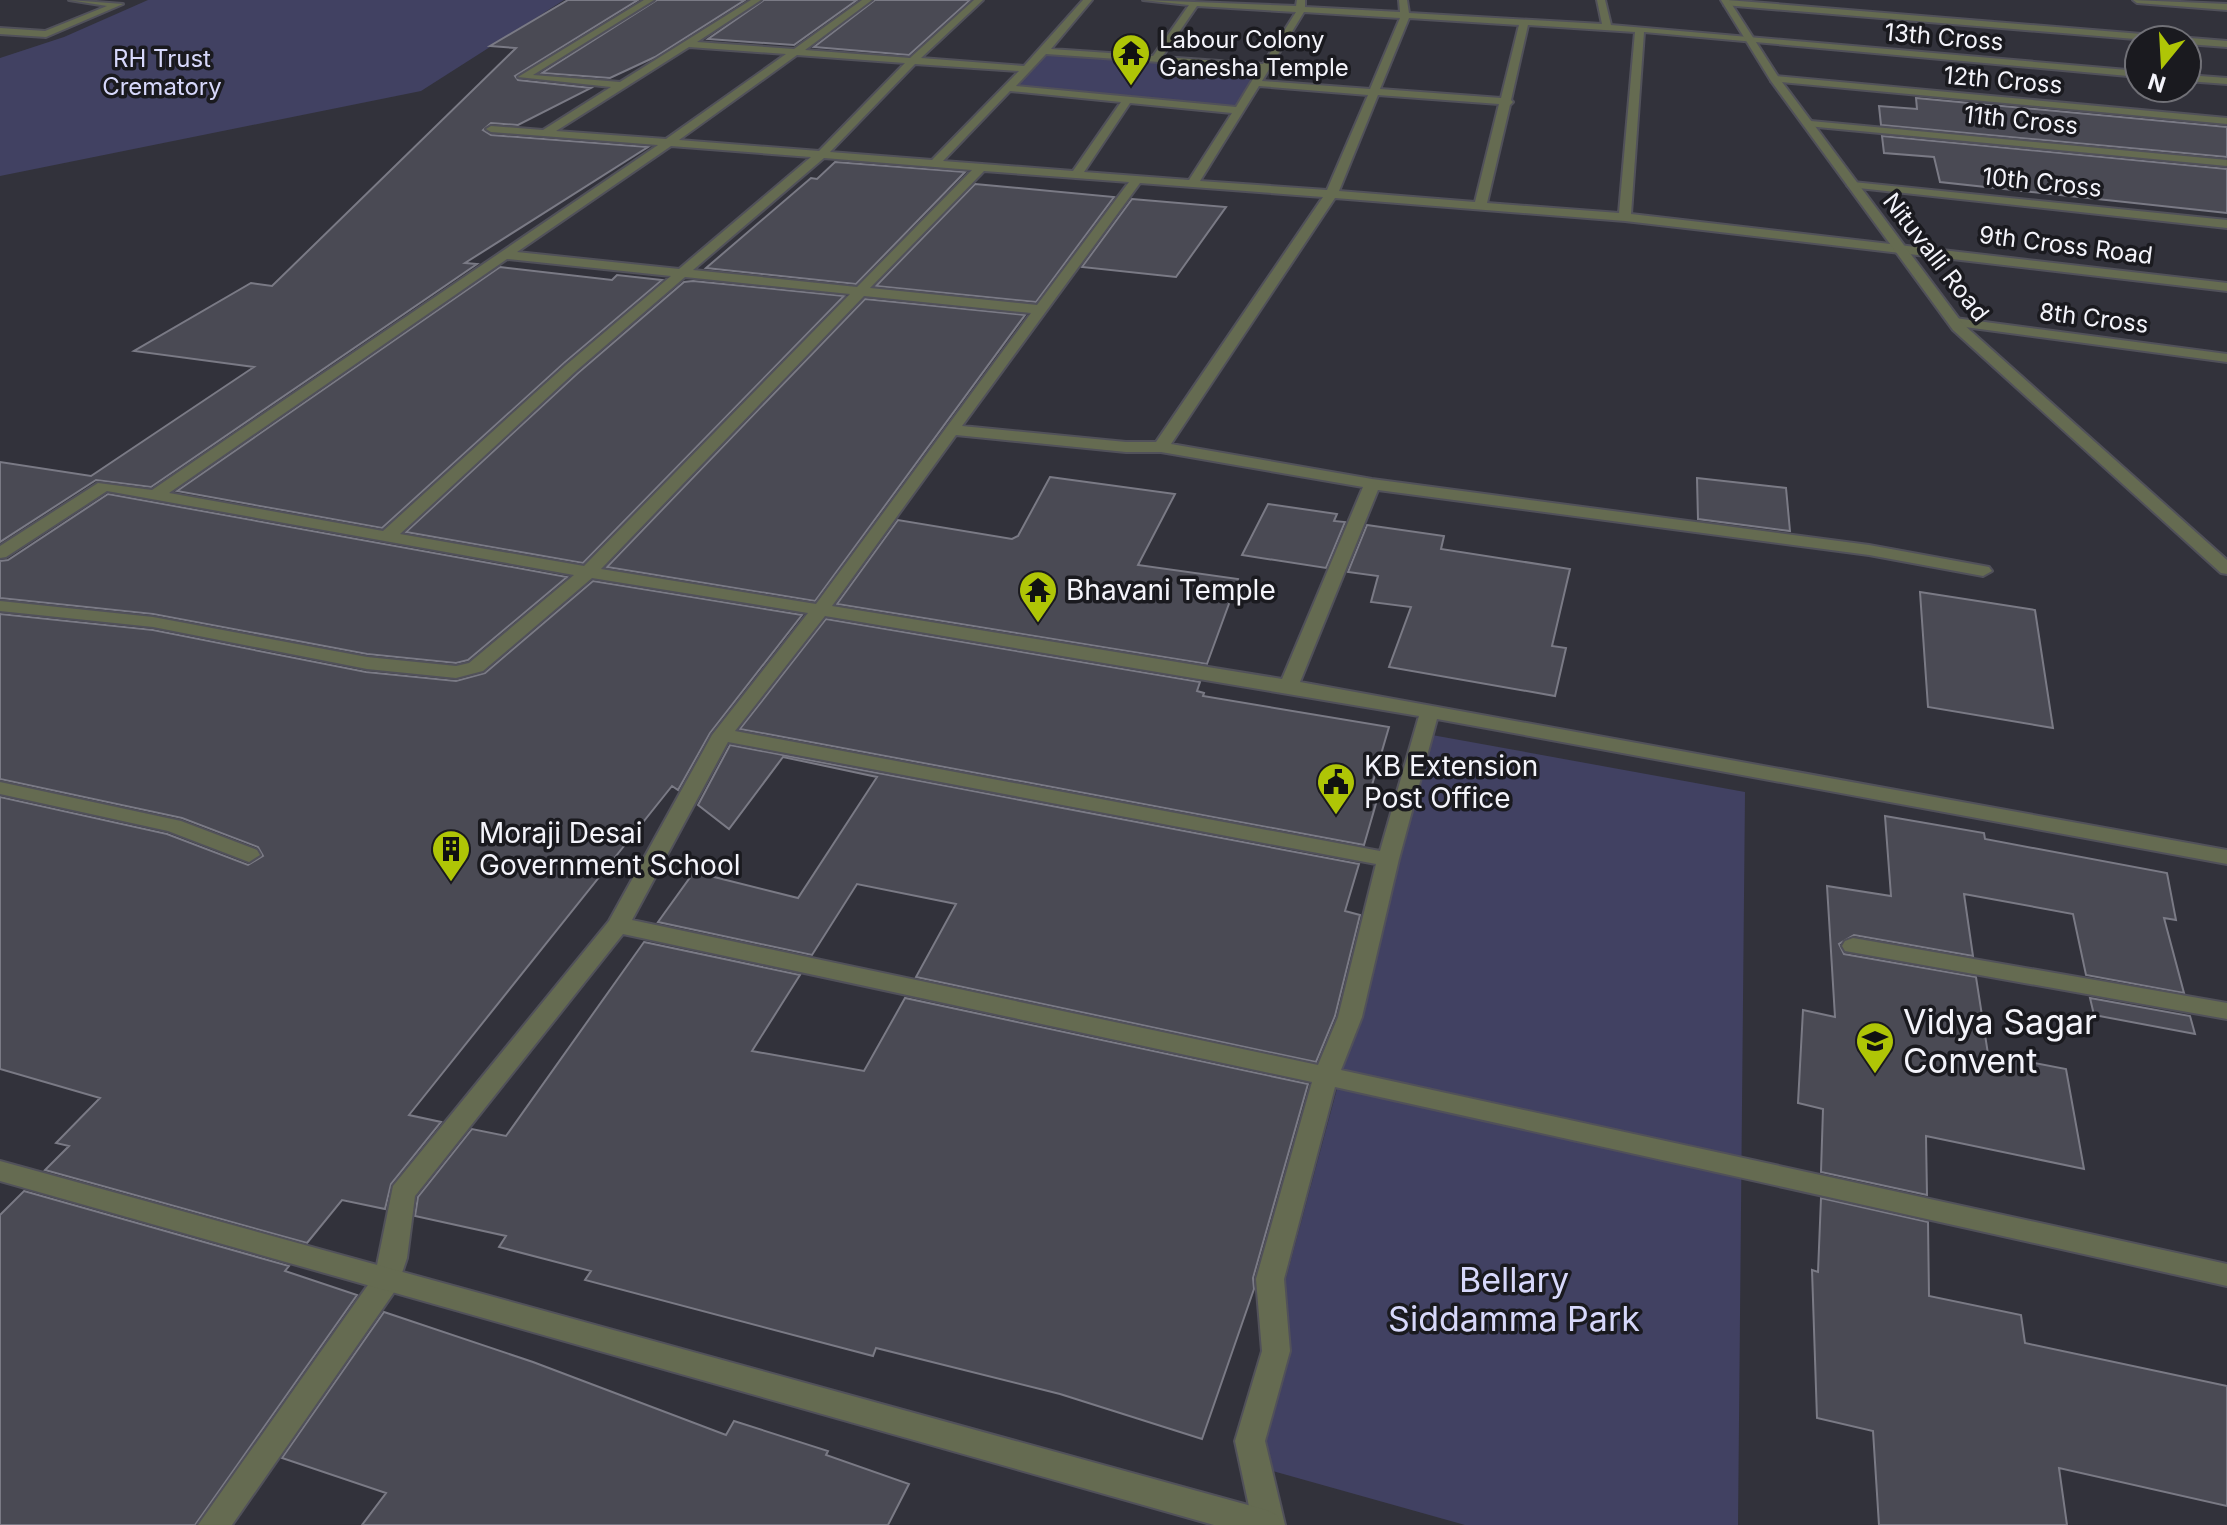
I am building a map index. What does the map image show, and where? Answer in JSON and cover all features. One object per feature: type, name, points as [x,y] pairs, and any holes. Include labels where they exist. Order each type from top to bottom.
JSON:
[{"type":"street","points":[[73,0],[123,2]]},
{"type":"street","points":[[625,85],[523,77],[650,0]]},
{"type":"street","points":[[545,133],[757,0]]},
{"type":"street","points":[[155,495],[671,141],[868,0]]},
{"type":"street","points":[[386,537],[571,368],[823,153],[912,61],[979,0]]},
{"type":"street","points":[[936,162],[1044,51],[1088,0]]},
{"type":"street","name":"13th Cross","points":[[1147,0],[1301,6],[1405,17],[1640,30],[2123,73]]},
{"type":"street","points":[[1161,447],[1332,193],[1377,92],[1405,17],[1403,0]]},
{"type":"street","points":[[1601,0],[1607,28]]},
{"type":"street","points":[[2137,0],[2227,7]]},
{"type":"street","points":[[0,31],[46,34],[123,2]]},
{"type":"street","points":[[1156,59],[1196,2]]},
{"type":"street","points":[[1726,2],[2123,35]]},
{"type":"street","name":"Nituvalli Road","points":[[1726,2],[1746,39],[1955,322],[2227,569]]},
{"type":"street","points":[[1193,183],[1301,6]]},
{"type":"street","points":[[1480,206],[1508,102],[1524,24]]},
{"type":"street","points":[[1625,217],[1640,30]]},
{"type":"street","points":[[2203,42],[2227,44]]},
{"type":"street","points":[[689,44],[1026,69]]},
{"type":"street","points":[[1044,51],[1265,67]]},
{"type":"street","name":"12th Cross","points":[[1775,79],[2227,121]]},
{"type":"street","points":[[2203,79],[2227,81]]},
{"type":"street","points":[[1255,83],[1508,102]]},
{"type":"street","points":[[1008,88],[1238,110]]},
{"type":"street","points":[[1077,173],[1127,100]]},
{"type":"street","name":"11th Cross","points":[[1811,124],[2227,163]]},
{"type":"street","name":"9th Cross Road","points":[[491,129],[1625,217],[2227,287]]},
{"type":"street","points":[[0,606],[153,622],[367,663],[456,672],[476,667],[588,572],[982,166]]},
{"type":"street","points":[[214,1525],[387,1280],[398,1251],[396,1219],[402,1193],[618,925],[722,735],[820,610],[1138,177]]},
{"type":"street","name":"10th Cross","points":[[1853,185],[2227,224]]},
{"type":"street","points":[[506,255],[1042,310]]},
{"type":"street","name":"8th Cross","points":[[1955,322],[2227,358]]},
{"type":"street","points":[[953,430],[1126,447],[1161,447],[1372,484],[1869,550],[1983,571]]},
{"type":"street","points":[[1289,686],[1372,484]]},
{"type":"street","points":[[0,553],[104,486],[588,572],[1289,686],[2227,857]]},
{"type":"street","points":[[0,1171],[1268,1525],[1250,1441],[1276,1351],[1270,1279],[1326,1076],[1350,1017],[1388,859],[1430,711]]},
{"type":"street","points":[[722,735],[1388,859]]},
{"type":"street","points":[[0,788],[174,826],[249,855]]},
{"type":"street","points":[[618,925],[1326,1076],[2227,1275]]},
{"type":"street","points":[[1853,946],[2227,1011]]},
{"type":"green space","name":"RH Trust Crematory","points":[[148,0],[564,0],[421,91],[0,176],[0,58],[64,37]]},
{"type":"green space","points":[[1044,51],[1265,67],[1238,110],[1008,88]]},
{"type":"green space","name":"Bellary Siddamma Park","points":[[1432,735],[1745,792],[1738,1525],[1465,1525],[1237,1461]]},
{"type":"building","points":[[568,0],[638,0],[515,76],[518,80],[591,88],[518,125],[491,123],[483,130],[491,135],[648,147],[465,263],[477,264],[151,487],[96,480],[0,542],[0,462],[91,476],[254,367],[134,351],[251,283],[272,286],[516,48],[490,46]]},
{"type":"building","points":[[657,0],[745,0],[655,57],[610,78],[542,73]]},
{"type":"building","points":[[764,0],[857,0],[794,45],[708,39]]},
{"type":"building","points":[[875,0],[970,0],[909,55],[814,47]]},
{"type":"building","points":[[1916,98],[2227,127],[2227,157],[1881,125],[1879,106],[1917,109]]},
{"type":"building","points":[[1882,136],[2227,169],[2227,213],[1940,182],[1934,157],[1884,153]]},
{"type":"building","points":[[835,162],[965,172],[856,284],[706,268],[811,178],[817,179]]},
{"type":"building","points":[[975,184],[1114,197],[1036,302],[876,286]]},
{"type":"building","points":[[1132,199],[1226,207],[1176,277],[1082,267]]},
{"type":"building","points":[[500,267],[612,280],[617,275],[662,280],[564,363],[382,528],[177,491]]},
{"type":"building","points":[[684,282],[844,296],[583,563],[406,532],[578,373]]},
{"type":"building","points":[[865,299],[1025,315],[815,601],[607,567]]},
{"type":"building","points":[[1050,477],[1175,494],[1138,565],[1238,579],[1207,664],[837,604],[898,520],[1012,539],[1018,536]]},
{"type":"building","points":[[1697,478],[1786,488],[1790,531],[1698,519]]},
{"type":"building","points":[[108,494],[567,577],[468,660],[456,663],[367,654],[153,614],[0,598],[0,561],[8,560]]},
{"type":"building","points":[[1268,504],[1337,514],[1334,521],[1345,522],[1326,568],[1242,555]]},
{"type":"building","points":[[1367,525],[1444,536],[1441,549],[1570,569],[1552,646],[1566,648],[1555,696],[1389,667],[1411,607],[1371,602],[1378,576],[1348,572]]},
{"type":"building","points":[[593,581],[802,615],[710,733],[678,790],[672,786],[409,1115],[441,1122],[391,1184],[385,1209],[342,1200],[307,1243],[45,1170],[69,1146],[56,1143],[100,1098],[0,1069],[0,797],[167,834],[248,865],[263,856],[258,847],[182,818],[0,779],[0,614],[153,630],[366,672],[456,681],[485,673]]},
{"type":"building","points":[[1920,592],[2035,610],[2053,728],[1928,707]]},
{"type":"building","points":[[826,619],[1200,682],[1197,691],[1204,693],[1203,696],[1389,727],[1370,792],[1379,793],[1364,845],[740,729]]},
{"type":"building","points":[[730,745],[1359,864],[1345,911],[1360,915],[1335,1016],[1316,1062],[916,977],[956,904],[857,884],[812,955],[658,922],[694,872],[798,898],[877,777],[783,757],[729,829],[698,805]]},
{"type":"building","points":[[1885,816],[1984,833],[1985,839],[2167,873],[2176,920],[2164,918],[2184,993],[2086,975],[2073,914],[1964,894],[1973,956],[1854,935],[1839,944],[1844,954],[1976,977],[1988,1054],[2066,1069],[2084,1169],[1926,1136],[1927,1195],[1821,1172],[1823,1109],[1798,1103],[1803,1010],[1835,1017],[1827,886],[1891,896]]},
{"type":"building","points":[[644,942],[800,975],[752,1051],[864,1071],[905,998],[1308,1084],[1253,1278],[1254,1289],[1202,1439],[1060,1394],[876,1348],[873,1356],[585,1280],[591,1271],[499,1247],[506,1236],[415,1216],[418,1197],[472,1129],[506,1136]]},
{"type":"building","points":[[2090,998],[2190,1016],[2195,1034],[2094,1015]]},
{"type":"building","points":[[24,1191],[289,1266],[285,1271],[357,1295],[195,1525],[0,1525],[0,1215]]},
{"type":"building","points":[[1821,1198],[1928,1222],[1929,1296],[2021,1315],[2025,1343],[2227,1386],[2227,1506],[2059,1468],[2067,1525],[1879,1525],[1873,1431],[1817,1418],[1812,1270],[1818,1272]]},
{"type":"building","points":[[384,1312],[533,1362],[726,1435],[734,1421],[828,1451],[826,1455],[909,1484],[888,1525],[362,1525],[386,1493],[282,1458]]},
{"type":"place","name":"Labour Colony Ganesha Temple","points":[[1131,87]]},
{"type":"place","name":"Bhavani Temple","points":[[1038,624]]},
{"type":"place","name":"KB Extension Post Office","points":[[1336,816]]},
{"type":"place","name":"Moraji Desai Government School","points":[[451,883]]},
{"type":"place","name":"Vidya Sagar Convent","points":[[1875,1075]]}]
